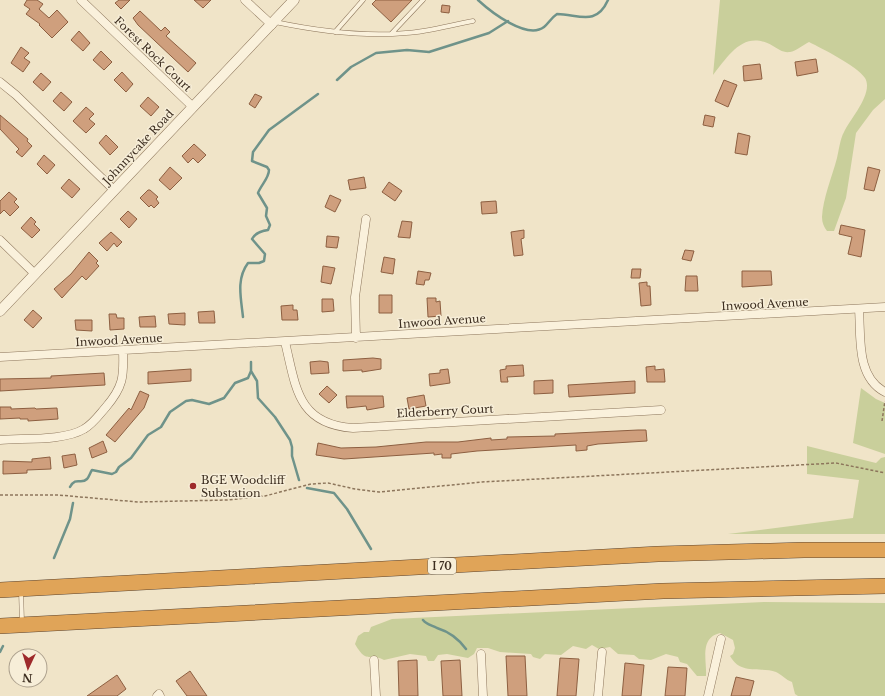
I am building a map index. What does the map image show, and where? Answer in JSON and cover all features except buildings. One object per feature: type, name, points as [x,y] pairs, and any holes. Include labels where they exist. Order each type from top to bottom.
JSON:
[{"type":"highway","name":"I 70","points":[[0,590],[658,554],[804,550],[885,550]]},
{"type":"highway","points":[[0,626],[663,591],[885,586]]},
{"type":"street","name":"Forest Rock Court","points":[[81,0],[193,107]]},
{"type":"street","points":[[245,0],[273,24]]},
{"type":"street","name":"Johnnycake Road","points":[[0,310],[36,274],[294,0]]},
{"type":"street","points":[[0,82],[16,95],[114,190]]},
{"type":"street","points":[[356,338],[355,297],[366,219]]},
{"type":"street","points":[[0,240],[36,274]]},
{"type":"street","name":"Inwood Avenue","points":[[0,358],[885,307]]},
{"type":"street","points":[[859,309],[864,368],[875,385],[885,392]]},
{"type":"street","name":"Elderberry Court","points":[[285,342],[299,395],[305,405],[321,421],[340,427],[353,428],[661,410]]},
{"type":"street","points":[[0,440],[68,435],[86,428],[111,400],[121,386],[124,367],[123,351]]},
{"type":"street","points":[[708,696],[721,639]]},
{"type":"street","points":[[598,696],[602,652]]},
{"type":"street","points":[[481,654],[484,696]]},
{"type":"street","points":[[374,660],[376,696]]},
{"type":"street","points":[[157,696],[159,694],[160,696]]},
{"type":"lane","points":[[335,32],[362,0]]},
{"type":"lane","points":[[391,34],[423,0]]},
{"type":"lane","points":[[273,24],[335,32],[391,34],[409,33],[473,21]]},
{"type":"lane","points":[[21,588],[22,625]]},
{"type":"path","points":[[882,421],[884,401]]},
{"type":"path","points":[[0,495],[58,495],[138,502],[219,500],[265,496],[311,484],[328,483],[355,489],[379,492],[482,482],[836,463],[885,473]]},
{"type":"green space","points":[[720,0],[885,0],[885,99],[873,110],[856,133],[846,198],[834,231],[827,231],[823,225],[822,217],[824,202],[843,135],[864,98],[867,84],[865,78],[855,68],[831,53],[809,42],[795,50],[785,52],[763,42],[745,42],[731,53],[713,75]]},
{"type":"green space","points":[[861,388],[876,399],[885,403],[885,454],[853,443]]},
{"type":"green space","points":[[807,446],[876,463],[881,458],[885,457],[885,534],[728,534],[853,518],[859,480],[807,474]]},
{"type":"green space","points":[[764,602],[885,603],[885,696],[798,696],[795,694],[792,682],[778,673],[770,670],[745,668],[735,662],[730,656],[733,654],[735,648],[733,640],[720,633],[713,636],[707,645],[705,657],[706,676],[697,676],[687,664],[680,662],[678,657],[666,654],[651,660],[639,659],[634,655],[618,654],[610,647],[599,649],[592,645],[586,649],[573,646],[561,655],[545,654],[540,659],[533,657],[531,654],[500,652],[488,648],[477,648],[474,654],[468,658],[447,654],[438,655],[434,661],[428,661],[426,656],[410,654],[384,660],[375,657],[368,657],[362,654],[355,644],[358,636],[364,632],[369,632],[371,627],[392,619]]},
{"type":"waterway","points":[[478,0],[500,17],[510,23],[528,30],[537,30],[544,27],[557,14],[579,17],[598,14],[608,0]]},
{"type":"waterway","points":[[337,80],[351,67],[376,53],[407,50],[429,52],[489,33],[508,21]]},
{"type":"waterway","points":[[243,317],[240,289],[244,269],[248,263],[259,263],[264,261],[265,254],[252,239],[258,233],[268,230],[270,225],[266,216],[267,208],[258,193],[268,176],[269,170],[267,167],[252,161],[253,152],[269,130],[318,94]]},
{"type":"waterway","points":[[70,487],[76,481],[85,481],[92,470],[112,474],[116,472],[119,467],[131,458],[148,435],[161,427],[170,412],[186,401],[192,400],[209,404],[224,398],[235,383],[248,378],[251,371],[251,362]]},
{"type":"waterway","points":[[251,371],[257,381],[258,398],[275,417],[290,440],[292,456],[299,480]]},
{"type":"waterway","points":[[307,488],[334,493],[347,509],[371,549]]},
{"type":"waterway","points":[[54,558],[70,519],[73,503]]},
{"type":"waterway","points":[[423,620],[428,624],[446,631],[466,649]]},
{"type":"waterway","points":[[0,652],[3,646]]},
{"type":"place","name":"BGE Woodcliff Substation","points":[[193,486]]}]
